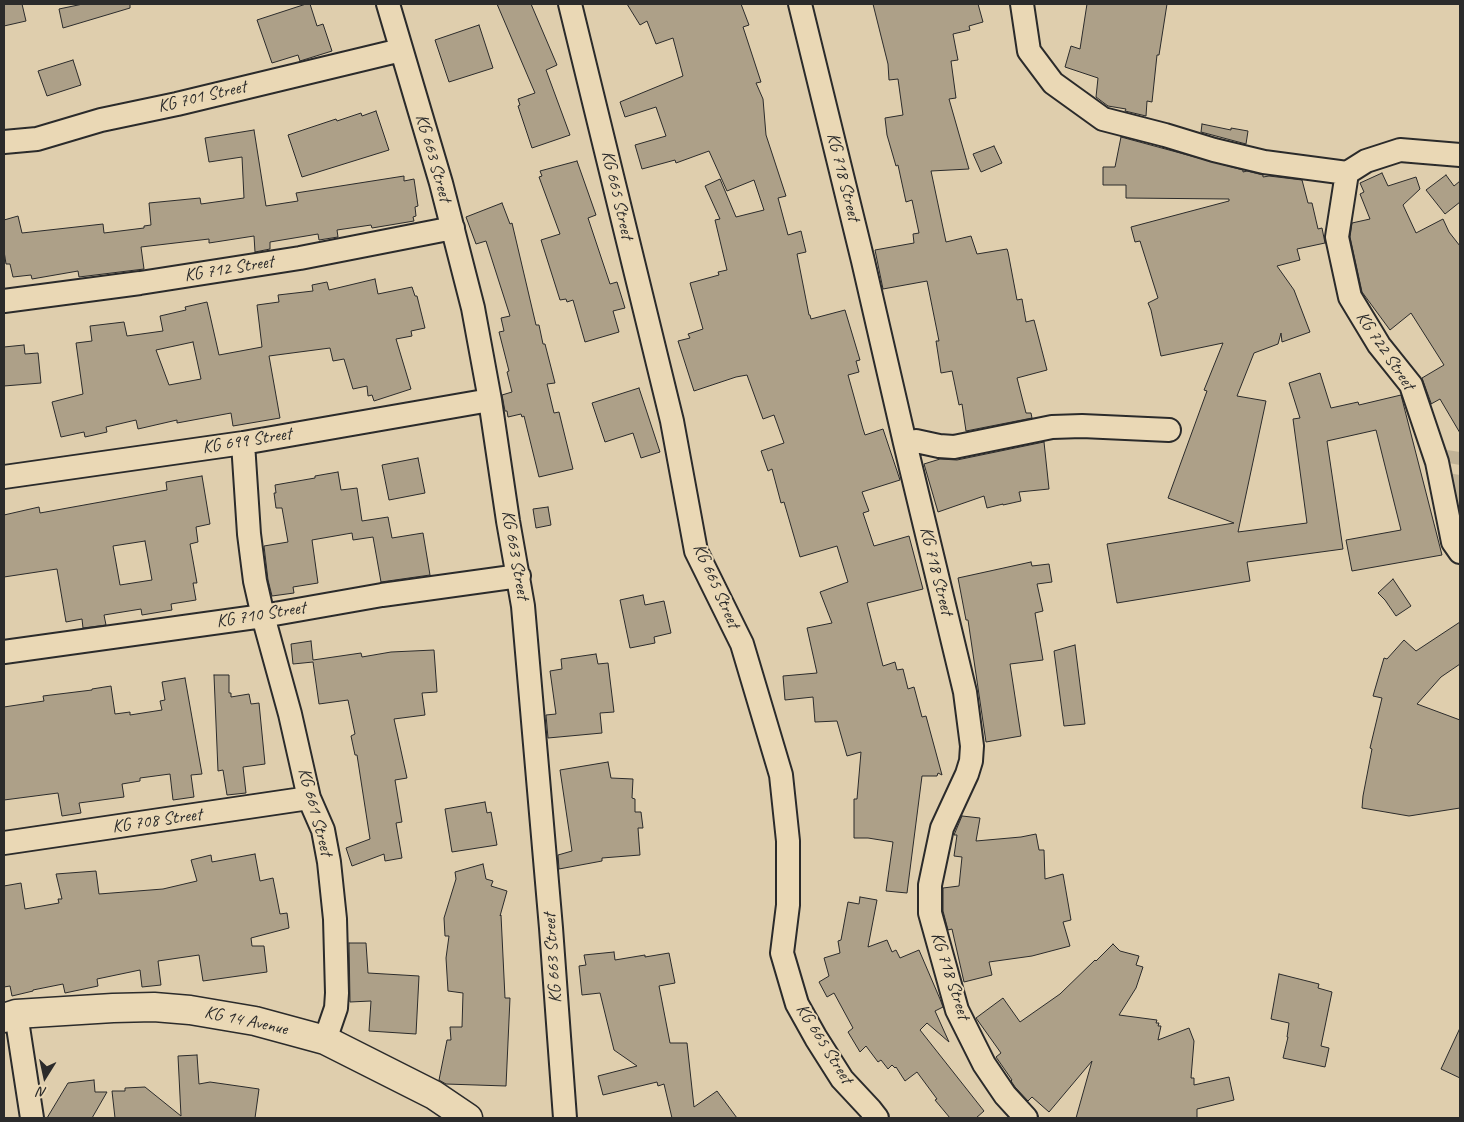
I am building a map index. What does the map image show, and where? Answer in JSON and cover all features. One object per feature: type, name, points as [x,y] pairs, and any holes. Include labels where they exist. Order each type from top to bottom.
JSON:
[{"type":"main road","name":"KG 14 Avenue","points":[[10,1016],[112,1008],[154,1007],[190,1010],[255,1021],[325,1040],[434,1095],[468,1118]]},
{"type":"street","name":"KG 663 Street","points":[[388,4],[441,182],[473,308],[490,400],[527,632],[565,1118]]},
{"type":"street","name":"KG 665 Street","points":[[570,4],[672,421],[696,551],[742,644],[781,775],[788,850],[788,905],[782,953],[797,1004],[816,1038],[842,1079],[877,1118]]},
{"type":"street","name":"KG 718 Street","points":[[800,4],[965,692],[972,746],[971,761],[942,828],[930,885],[930,913],[957,1010],[984,1064],[1005,1095],[1026,1118]]},
{"type":"street","points":[[1022,4],[1029,51],[1053,83],[1103,119],[1264,162],[1347,173],[1366,161],[1400,150],[1460,155]]},
{"type":"street","name":"KG 701 Street","points":[[4,142],[37,139],[101,120],[177,104],[401,50]]},
{"type":"street","name":"KG 722 Street","points":[[1347,173],[1337,237],[1350,298],[1379,345],[1411,385],[1438,462],[1453,542],[1460,552]]},
{"type":"street","name":"KG 712 Street","points":[[4,302],[300,258],[453,228]]},
{"type":"street","name":"KG 699 Street","points":[[4,477],[243,443],[490,400]]},
{"type":"street","points":[[904,443],[916,440],[938,446],[954,447],[1052,427],[1082,426],[1169,430]]},
{"type":"street","name":"KG 661 Street","points":[[243,443],[249,534],[255,581],[290,714],[309,798],[323,830],[329,862],[335,919],[337,993],[336,1008],[325,1040]]},
{"type":"street","name":"KG 710 Street","points":[[4,652],[263,616],[382,595],[518,576]]},
{"type":"street","name":"KG 708 Street","points":[[4,843],[309,798]]},
{"type":"street","points":[[10,1016],[32,1118]]},
{"type":"shaded area","points":[[1447,450],[1460,452],[1460,465],[1443,462]]},
{"type":"shaded area","points":[[1448,473],[1460,475],[1460,509]]},
{"type":"building","points":[[4,4],[22,4],[26,21],[4,26]]},
{"type":"building","points":[[83,4],[130,4],[130,8],[63,28],[59,9]]},
{"type":"building","points":[[310,4],[317,26],[323,24],[332,51],[300,61],[298,55],[272,63],[257,20]]},
{"type":"building","points":[[497,4],[531,4],[557,65],[546,70],[570,135],[532,148],[518,106],[520,105],[518,99],[535,93]]},
{"type":"building","points":[[627,4],[741,4],[749,25],[743,27],[761,82],[756,83],[763,99],[766,135],[786,196],[778,198],[788,235],[801,231],[806,252],[797,254],[809,315],[811,319],[845,310],[860,360],[856,361],[859,372],[848,375],[863,429],[865,435],[883,429],[900,480],[862,492],[869,511],[863,513],[874,546],[909,536],[923,589],[867,603],[883,666],[895,662],[897,670],[903,669],[908,689],[914,687],[922,717],[926,716],[942,775],[938,773],[937,776],[922,776],[907,893],[886,891],[893,842],[854,838],[854,799],[857,799],[861,752],[847,756],[837,721],[815,722],[813,697],[785,700],[783,676],[817,673],[807,628],[832,623],[820,592],[848,582],[837,546],[800,557],[784,502],[781,503],[772,469],[768,471],[761,451],[784,443],[774,415],[763,419],[747,375],[694,391],[678,341],[690,338],[688,334],[703,329],[690,283],[719,275],[718,272],[727,270],[715,220],[720,219],[705,186],[720,179],[736,217],[764,210],[754,180],[727,191],[709,151],[676,163],[675,160],[642,169],[635,145],[666,136],[656,107],[625,117],[620,102],[683,76],[673,38],[656,44],[647,21],[640,25]]},
{"type":"building","points":[[873,4],[978,4],[983,22],[969,26],[970,30],[953,34],[958,60],[951,61],[956,98],[949,99],[969,169],[931,171],[946,242],[971,236],[977,254],[1007,249],[1017,300],[1022,299],[1026,322],[1034,320],[1047,370],[1017,378],[1026,413],[1031,413],[1032,418],[966,431],[962,404],[959,405],[952,371],[941,373],[936,341],[939,341],[927,281],[883,289],[875,250],[914,243],[913,234],[919,233],[912,200],[906,202],[898,165],[896,166],[887,135],[885,118],[903,115],[898,79],[889,80],[888,64]]},
{"type":"building","points":[[1087,4],[1167,4],[1159,55],[1157,55],[1152,102],[1147,101],[1146,116],[1125,111],[1126,109],[1108,106],[1096,97],[1098,78],[1065,67],[1071,46],[1080,49]]},
{"type":"building","points":[[479,25],[493,68],[449,82],[435,40]]},
{"type":"building","points":[[73,60],[81,85],[47,96],[38,71]]},
{"type":"building","points":[[376,111],[389,150],[302,177],[288,135],[336,119],[337,121],[361,113],[362,116]]},
{"type":"building","points":[[1202,124],[1231,130],[1231,128],[1248,131],[1246,144],[1201,132]]},
{"type":"building","points":[[254,130],[266,206],[298,201],[296,193],[404,176],[404,181],[414,179],[418,206],[415,207],[416,216],[413,217],[414,221],[372,228],[371,225],[337,230],[338,237],[319,240],[318,234],[270,242],[270,249],[255,252],[254,236],[209,243],[209,239],[141,247],[144,269],[79,277],[78,271],[32,279],[31,275],[13,277],[10,264],[6,264],[4,220],[18,216],[22,233],[103,224],[104,233],[144,228],[144,226],[151,225],[149,203],[200,198],[201,204],[244,198],[242,157],[209,162],[205,138]]},
{"type":"building","points":[[1121,137],[1243,170],[1243,172],[1247,171],[1263,175],[1263,177],[1302,180],[1308,203],[1312,203],[1318,229],[1322,228],[1325,243],[1297,249],[1300,260],[1277,266],[1294,290],[1310,332],[1282,342],[1281,333],[1278,344],[1254,353],[1237,396],[1266,401],[1238,532],[1307,523],[1293,419],[1300,418],[1289,383],[1320,373],[1331,408],[1358,402],[1359,405],[1401,395],[1442,555],[1352,571],[1346,540],[1401,530],[1376,430],[1327,441],[1343,549],[1247,562],[1250,581],[1117,603],[1107,544],[1234,523],[1168,498],[1207,391],[1204,390],[1223,343],[1161,356],[1148,303],[1158,298],[1140,241],[1135,242],[1131,227],[1229,201],[1229,199],[1126,198],[1126,185],[1103,185],[1103,167],[1115,167]]},
{"type":"building","points":[[994,146],[1002,163],[981,172],[973,154]]},
{"type":"building","points":[[577,161],[596,215],[588,218],[610,284],[617,282],[625,308],[613,311],[619,332],[585,342],[573,300],[567,302],[566,299],[560,300],[541,240],[560,234],[539,177],[542,176],[540,171]]},
{"type":"building","points":[[1382,173],[1388,186],[1416,177],[1420,189],[1403,205],[1416,233],[1443,219],[1449,232],[1460,246],[1460,433],[1440,399],[1431,404],[1422,378],[1444,365],[1411,313],[1390,330],[1362,292],[1350,237],[1352,223],[1370,219],[1360,194],[1364,192],[1360,183]]},
{"type":"building","points":[[1446,175],[1454,186],[1460,181],[1460,202],[1445,214],[1426,190]]},
{"type":"building","points":[[502,203],[510,224],[512,223],[536,325],[539,325],[543,344],[545,344],[555,383],[547,384],[554,413],[559,412],[573,469],[539,477],[524,416],[522,417],[521,414],[508,417],[502,395],[512,392],[507,372],[509,371],[499,332],[504,331],[501,318],[510,316],[486,241],[476,244],[466,217]]},
{"type":"building","points":[[375,279],[378,294],[412,287],[415,296],[417,296],[425,328],[411,331],[412,336],[396,339],[411,389],[374,401],[372,395],[368,396],[367,386],[353,389],[344,359],[333,361],[330,348],[269,356],[280,418],[233,426],[231,413],[177,423],[177,420],[138,429],[136,420],[106,427],[107,432],[85,437],[84,432],[61,437],[52,402],[83,394],[76,343],[92,341],[90,326],[124,322],[127,336],[163,331],[160,316],[186,310],[185,307],[207,302],[219,355],[262,347],[257,305],[279,302],[278,295],[313,291],[312,285],[327,282],[329,290]],"holes":[[[193,342],[201,379],[169,385],[156,350]]]},
{"type":"building","points":[[24,345],[25,354],[38,353],[41,383],[4,386],[4,347]]},
{"type":"building","points":[[639,388],[660,452],[641,458],[633,433],[605,442],[592,403]]},
{"type":"building","points":[[1044,442],[1049,489],[1019,492],[1021,501],[987,508],[984,496],[938,512],[924,464],[940,459],[957,460]]},
{"type":"building","points":[[418,458],[425,493],[389,500],[382,465]]},
{"type":"building","points":[[338,472],[341,490],[357,488],[362,521],[388,517],[392,538],[423,533],[430,575],[381,582],[373,537],[353,540],[352,533],[312,540],[318,583],[293,587],[294,593],[272,596],[264,546],[288,542],[282,508],[276,508],[275,485]]},
{"type":"building","points":[[202,476],[210,524],[196,527],[198,542],[190,544],[197,583],[193,583],[196,600],[171,604],[172,610],[142,615],[141,609],[104,615],[106,625],[83,628],[82,619],[66,622],[57,569],[4,577],[4,515],[39,507],[40,513],[167,490],[166,482]],"holes":[[[145,541],[152,580],[120,585],[113,546]]]},
{"type":"building","points":[[548,507],[551,525],[536,528],[533,509]]},
{"type":"building","points":[[1031,562],[1032,566],[1049,564],[1052,582],[1037,584],[1043,611],[1035,613],[1043,660],[1010,664],[1021,736],[986,742],[968,620],[966,620],[958,578]]},
{"type":"building","points":[[1393,579],[1411,606],[1396,616],[1378,593]]},
{"type":"building","points":[[643,595],[645,605],[664,601],[671,633],[654,637],[655,643],[630,648],[620,600]]},
{"type":"building","points":[[1460,622],[1460,664],[1441,677],[1417,704],[1460,720],[1460,808],[1409,816],[1362,808],[1372,749],[1370,748],[1382,698],[1373,696],[1384,658],[1387,659],[1404,640],[1416,651]]},
{"type":"building","points":[[311,641],[313,660],[361,653],[362,657],[391,652],[434,650],[437,692],[422,693],[425,715],[394,719],[407,778],[395,780],[402,822],[396,823],[402,858],[385,861],[384,854],[352,866],[346,848],[370,839],[357,755],[355,755],[351,736],[355,734],[348,700],[319,704],[313,662],[293,664],[291,644]]},
{"type":"building","points":[[1075,645],[1085,724],[1064,726],[1054,651]]},
{"type":"building","points":[[596,654],[598,664],[608,663],[614,712],[600,713],[602,733],[548,738],[546,715],[556,714],[550,671],[562,669],[561,659]]},
{"type":"building","points":[[214,675],[229,675],[229,693],[231,693],[231,697],[249,694],[251,704],[259,703],[265,764],[243,767],[246,793],[227,795],[223,770],[218,771]]},
{"type":"building","points":[[185,678],[202,774],[191,775],[194,797],[173,800],[170,774],[140,778],[140,781],[122,784],[124,797],[79,803],[81,813],[62,816],[58,793],[4,800],[4,707],[44,701],[43,696],[111,686],[115,714],[130,712],[130,715],[162,710],[160,701],[165,700],[162,682]]},
{"type":"building","points":[[608,762],[611,778],[633,779],[632,798],[635,799],[635,812],[641,812],[643,828],[638,828],[640,855],[602,858],[602,861],[559,869],[558,855],[572,851],[560,770]]},
{"type":"building","points":[[485,802],[487,813],[491,812],[497,845],[452,852],[445,809]]},
{"type":"building","points":[[962,816],[980,818],[976,841],[1036,834],[1039,850],[1044,850],[1045,879],[1063,874],[1071,920],[1063,922],[1070,946],[1032,956],[989,962],[992,975],[964,982],[952,929],[948,930],[943,911],[943,888],[959,886],[962,857],[954,856],[957,835],[954,835]]},
{"type":"building","points":[[255,854],[260,881],[273,878],[280,914],[287,913],[289,928],[251,938],[252,946],[264,946],[267,972],[203,981],[199,955],[158,961],[161,985],[142,987],[140,970],[97,979],[98,986],[65,993],[63,984],[12,996],[10,986],[4,987],[4,886],[21,883],[25,909],[59,903],[58,899],[62,899],[56,874],[96,871],[99,894],[163,889],[197,881],[191,860],[211,855],[212,862]]},
{"type":"building","points":[[483,864],[486,879],[493,881],[491,886],[507,891],[500,916],[505,998],[510,998],[506,1086],[446,1084],[439,1080],[447,1040],[451,1040],[450,1027],[462,1027],[463,993],[448,991],[446,958],[449,936],[445,936],[444,918],[456,879],[455,872]]},
{"type":"building","points":[[860,897],[877,900],[868,947],[887,940],[892,952],[896,950],[900,958],[919,950],[943,1007],[935,1011],[949,1042],[927,1023],[920,1030],[984,1111],[976,1118],[950,1118],[935,1100],[937,1099],[917,1072],[905,1081],[896,1067],[892,1065],[888,1069],[881,1060],[878,1062],[866,1046],[860,1052],[848,1032],[853,1028],[834,993],[827,997],[819,982],[829,976],[824,958],[840,953],[838,941],[841,940],[848,902],[859,904]]},
{"type":"building","points":[[349,943],[366,943],[368,973],[419,976],[416,1034],[369,1031],[371,1001],[350,1002]]},
{"type":"building","points":[[1113,944],[1120,951],[1139,956],[1136,965],[1143,967],[1136,988],[1119,1015],[1157,1020],[1158,1026],[1161,1026],[1158,1040],[1189,1028],[1194,1041],[1191,1078],[1194,1078],[1194,1085],[1229,1077],[1234,1100],[1197,1109],[1197,1118],[1076,1118],[1092,1061],[1049,1112],[1032,1097],[1028,1101],[1015,1087],[996,1057],[1001,1053],[976,1018],[1003,998],[1020,1022],[1060,994]]},
{"type":"building","points":[[614,952],[615,960],[669,953],[675,983],[659,986],[670,1043],[687,1043],[694,1107],[717,1091],[737,1118],[672,1118],[664,1084],[658,1086],[657,1082],[603,1095],[598,1076],[637,1066],[614,1050],[600,993],[582,995],[579,966],[586,965],[584,955]]},
{"type":"building","points":[[1279,974],[1319,984],[1318,988],[1332,992],[1321,1046],[1329,1048],[1325,1067],[1283,1058],[1289,1023],[1271,1019]]},
{"type":"building","points":[[1460,1028],[1460,1078],[1441,1069]]},
{"type":"building","points":[[197,1055],[199,1084],[210,1082],[259,1089],[255,1118],[115,1118],[112,1091],[125,1091],[125,1088],[145,1087],[181,1116],[178,1056]]},
{"type":"building","points":[[94,1080],[95,1092],[107,1092],[92,1118],[47,1118],[68,1083]]}]
